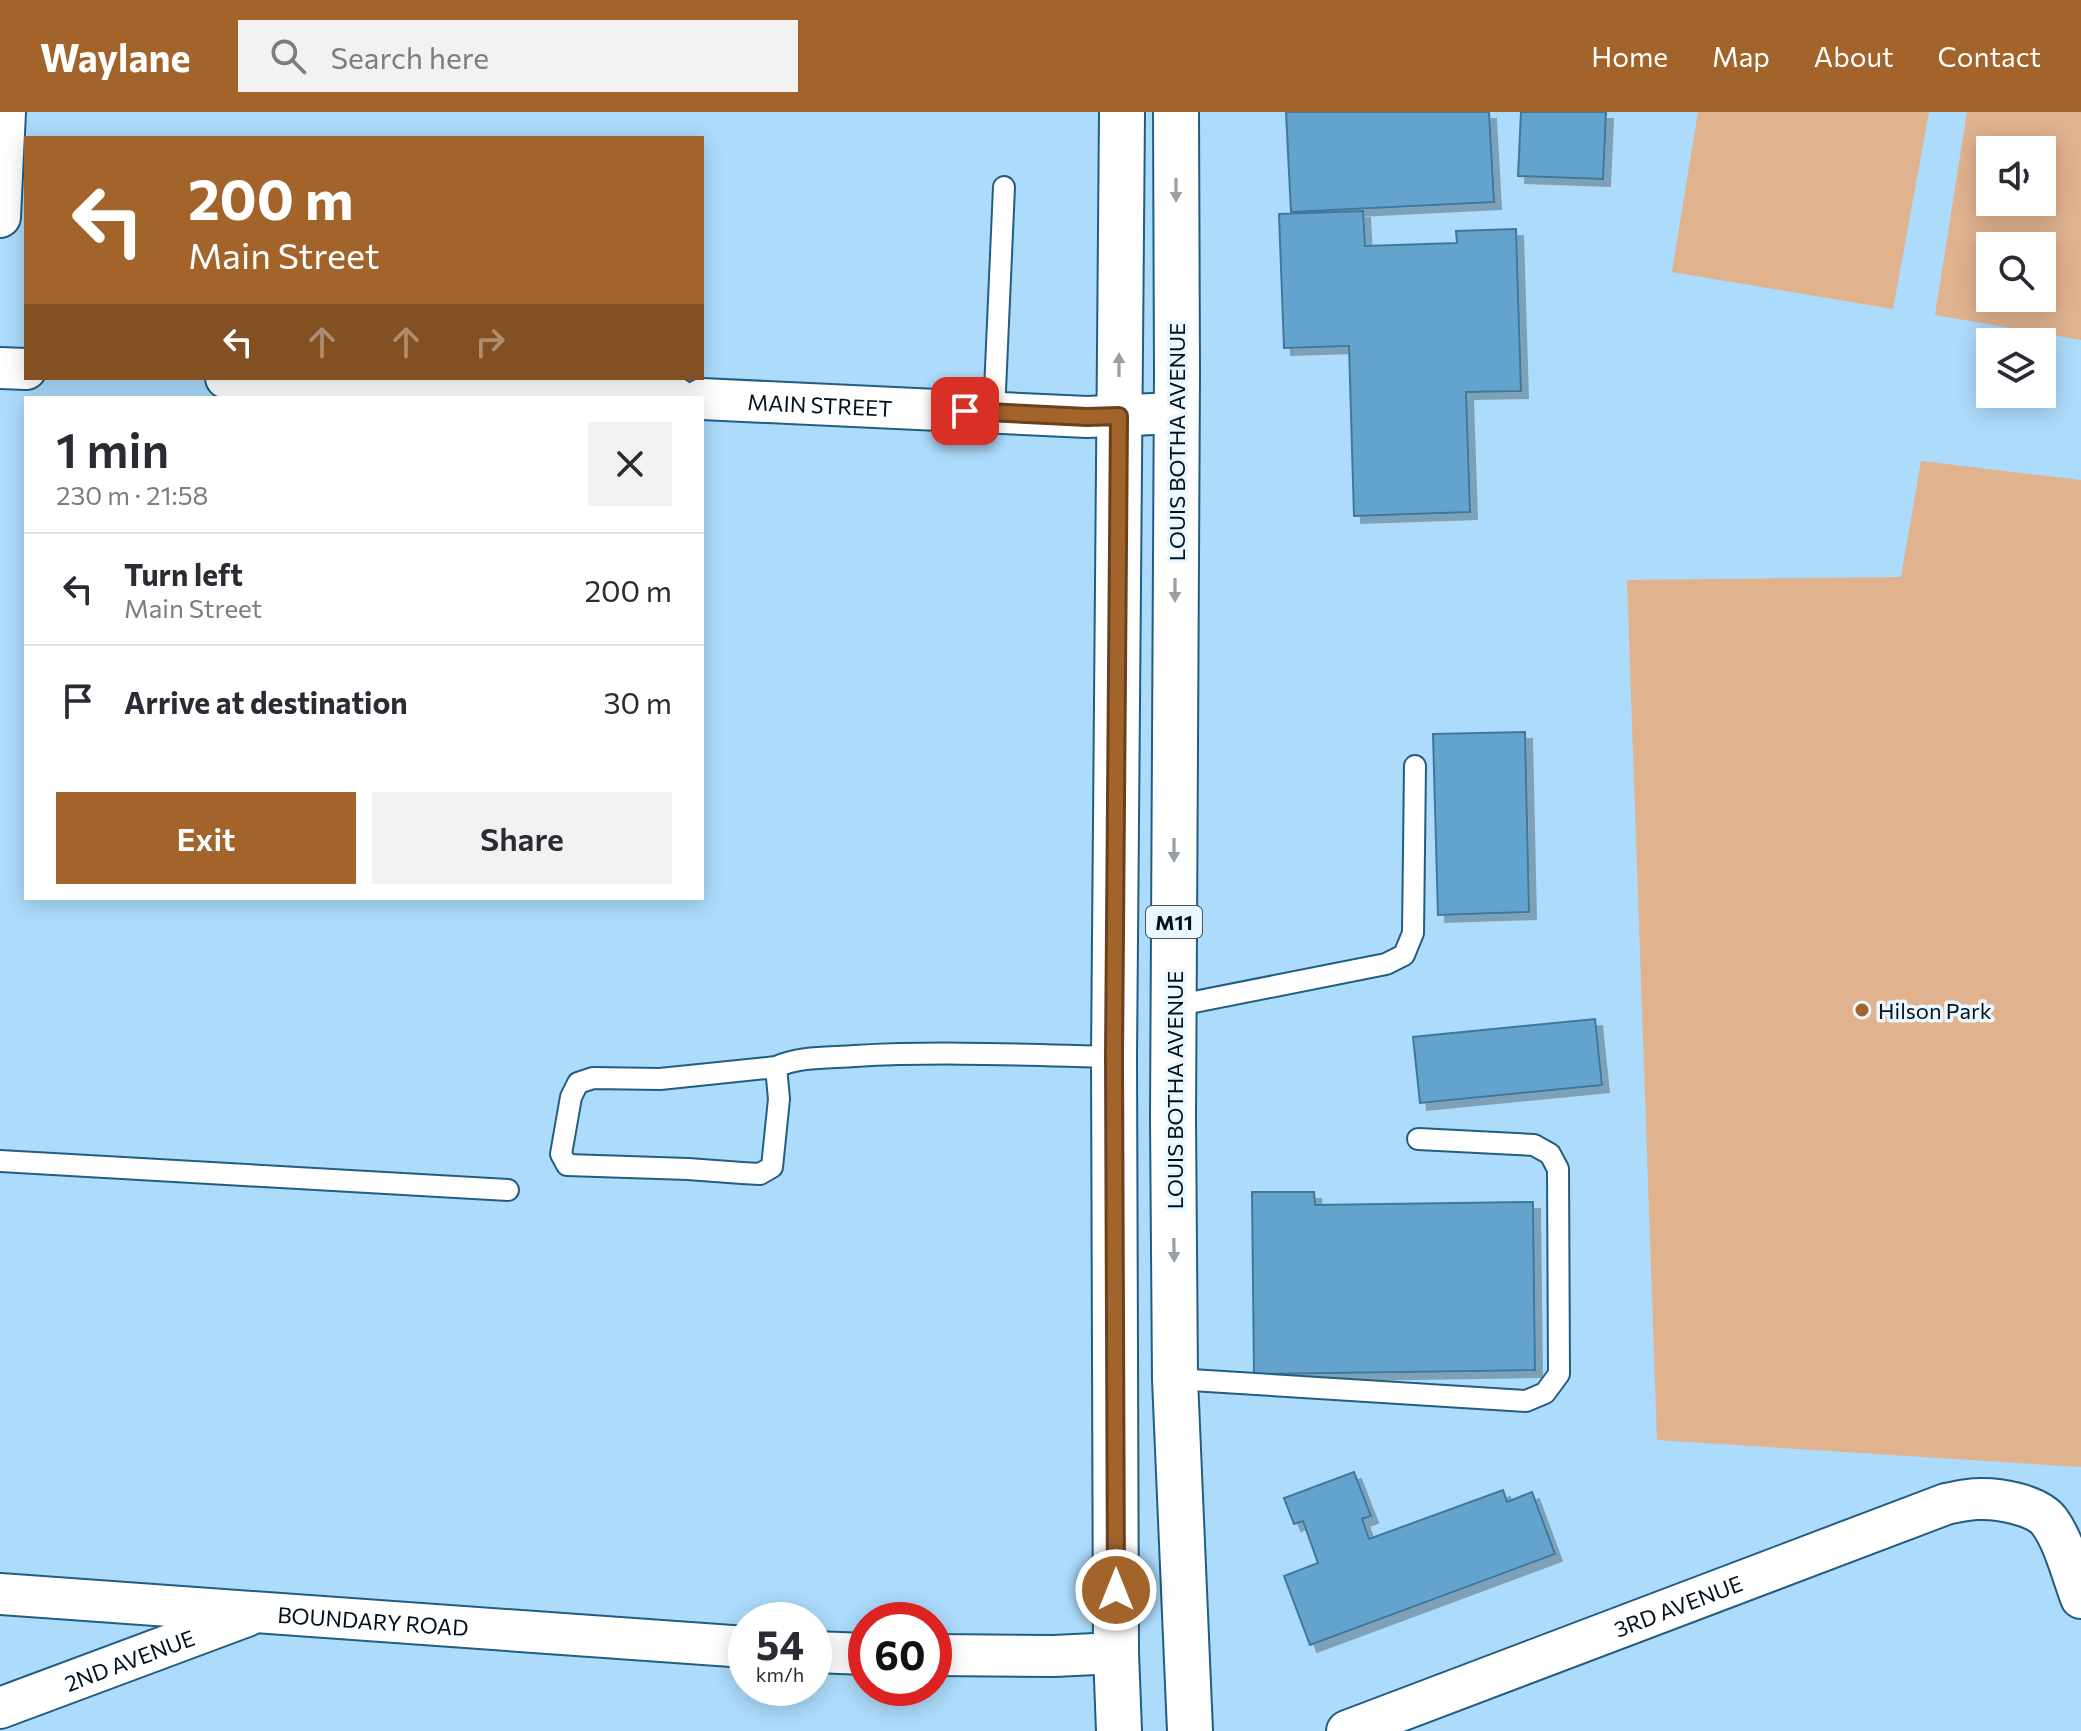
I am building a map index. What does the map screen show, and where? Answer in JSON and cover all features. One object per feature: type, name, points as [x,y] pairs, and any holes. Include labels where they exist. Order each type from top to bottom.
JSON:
[{"type":"main road","name":"M11","points":[[1119,1731],[1116,1653],[1114,1057],[1122,112]]},
{"type":"main road","name":"LOUIS BOTHA AVENUE","points":[[1176,112],[1175,1379],[1190,1731]]},
{"type":"street","points":[[0,217],[5,112]]},
{"type":"street","points":[[0,368],[24,369]]},
{"type":"street","points":[[264,380],[593,396]]},
{"type":"street","name":"MAIN STREET","points":[[704,399],[1087,417],[1176,413]]},
{"type":"street","name":"3RD AVENUE","points":[[1347,1731],[1946,1504],[1979,1499],[2012,1502],[2036,1510],[2047,1518],[2056,1532],[2081,1598]]},
{"type":"street","name":"BOUNDARY ROAD","points":[[0,1594],[728,1646]]},
{"type":"street","name":"2ND AVENUE","points":[[0,1708],[260,1612]]},
{"type":"street","points":[[952,1655],[1116,1653]]},
{"type":"lane","points":[[994,413],[1004,187]]},
{"type":"lane","points":[[1174,1006],[1386,964],[1404,955],[1413,933],[1415,766]]},
{"type":"lane","points":[[776,1067],[779,1099],[772,1167],[760,1174],[567,1165],[561,1154],[571,1097],[578,1083],[593,1078],[660,1079],[776,1067],[810,1059],[877,1055],[1114,1057]]},
{"type":"lane","points":[[1175,1379],[1526,1401],[1545,1393],[1559,1374],[1558,1169],[1550,1154],[1534,1145],[1418,1139]]},
{"type":"lane","points":[[0,1161],[508,1190]]},
{"type":"shaded area","points":[[1698,112],[1929,112],[1893,309],[1672,272]]},
{"type":"shaded area","points":[[1967,112],[2081,112],[2081,340],[2056,336],[2056,328],[2011,328],[1935,315]]},
{"type":"shaded area","name":"Hilson Park","points":[[1921,461],[2081,480],[2081,1467],[1657,1440],[1627,580],[1901,577]]},
{"type":"building","points":[[1286,112],[1489,112],[1494,202],[1291,212]]},
{"type":"building","points":[[1521,112],[1606,112],[1603,179],[1518,176]]},
{"type":"building","points":[[1363,211],[1365,246],[1457,243],[1456,231],[1516,229],[1521,391],[1466,392],[1470,512],[1354,516],[1349,346],[1284,348],[1279,214]]},
{"type":"building","points":[[1525,732],[1529,912],[1438,915],[1433,734]]},
{"type":"building","points":[[1595,1019],[1602,1085],[1420,1103],[1413,1037]]},
{"type":"building","points":[[1252,1192],[1314,1192],[1315,1205],[1533,1202],[1535,1370],[1254,1374]]},
{"type":"building","points":[[1354,1472],[1371,1516],[1362,1519],[1369,1539],[1503,1490],[1507,1502],[1532,1492],[1555,1554],[1310,1645],[1284,1576],[1318,1563],[1303,1521],[1294,1524],[1284,1498]]},
{"type":"place","name":"Hilson Park","points":[[1862,1010]]},
{"type":"route","points":[[965,411],[1119,416],[1114,1057],[1116,1590]]}]
